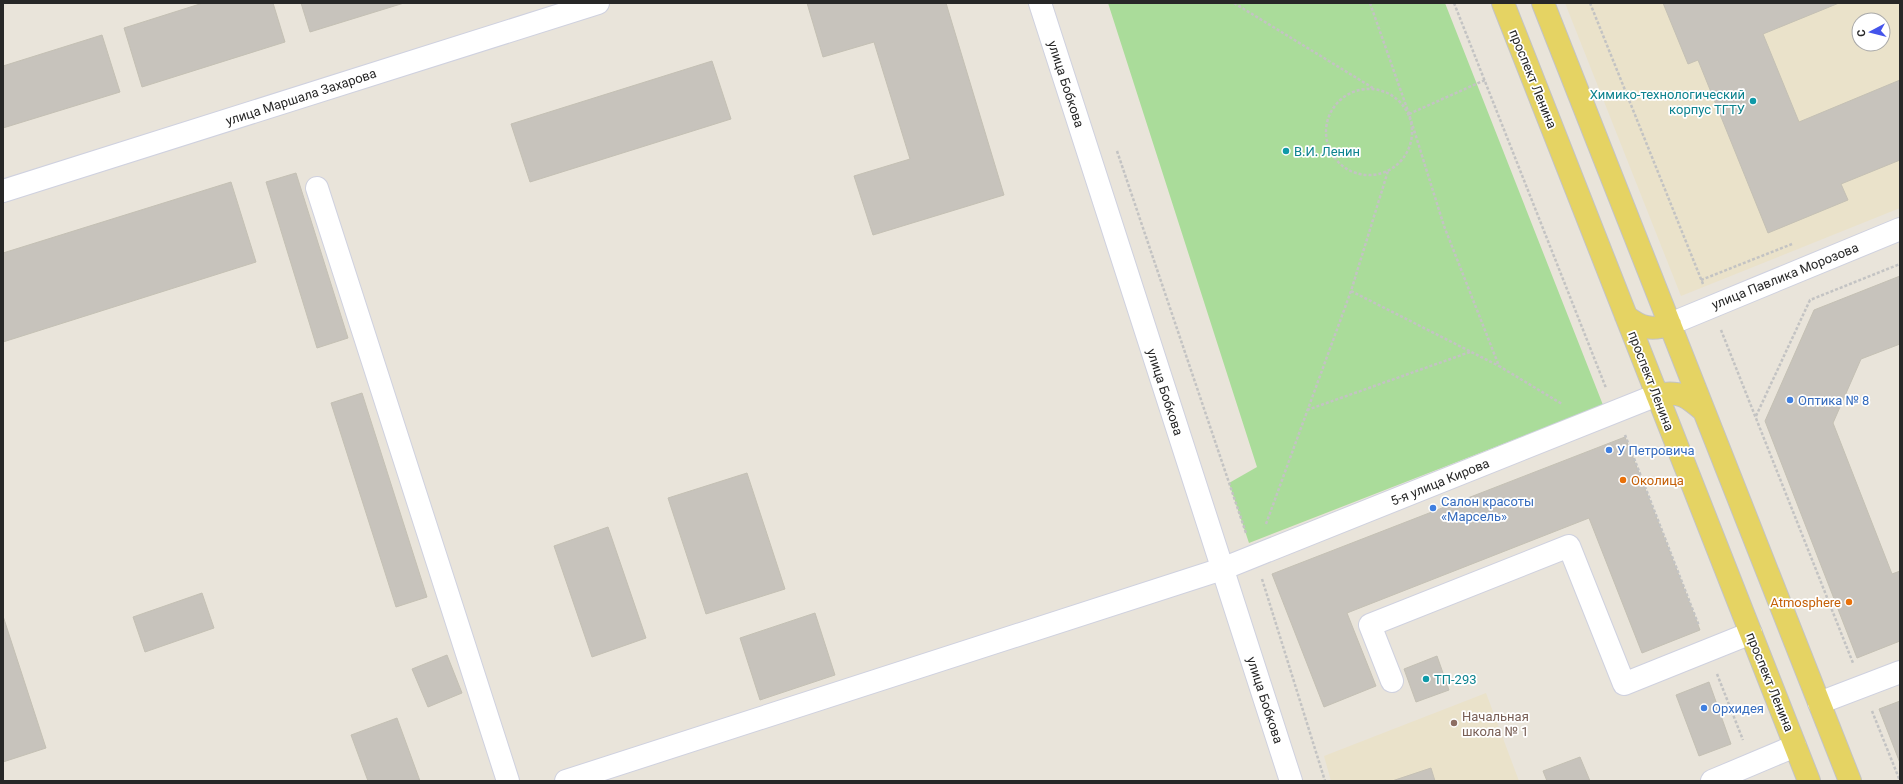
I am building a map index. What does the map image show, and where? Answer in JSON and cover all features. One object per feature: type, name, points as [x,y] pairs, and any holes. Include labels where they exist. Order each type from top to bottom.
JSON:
[{"type":"main road","name":"проспект Ленина","points":[[1503,3],[1809,781]]},
{"type":"main road","points":[[1543,3],[1850,781]]},
{"type":"main road","points":[[1626,316],[1636,324],[1646,328],[1658,328],[1670,324]]},
{"type":"main road","points":[[1657,395],[1668,392],[1680,394],[1691,399],[1704,411]]},
{"type":"street","name":"улица Маршала Захарова","points":[[3,191],[598,3]]},
{"type":"street","name":"улица Бобкова","points":[[1040,3],[1291,781]]},
{"type":"street","points":[[317,188],[508,781]]},
{"type":"street","name":"улица Павлика Морозова","points":[[1670,324],[1900,229]]},
{"type":"street","name":"5-я улица Кирова","points":[[566,781],[1222,569],[1657,395]]},
{"type":"street","points":[[1392,681],[1370,625],[1569,546],[1624,684],[1751,634]]},
{"type":"street","points":[[1819,703],[1900,672]]},
{"type":"street","points":[[1712,781],[1795,746]]},
{"type":"path","points":[[1234,3],[1374,88],[1388,93],[1396,98],[1409,114],[1412,129],[1408,152],[1400,162],[1388,171],[1377,175],[1362,175],[1350,171],[1333,158],[1327,144],[1325,126],[1330,112],[1336,103],[1351,92],[1374,88]]},
{"type":"path","points":[[1370,3],[1409,114],[1444,226],[1499,366]]},
{"type":"path","points":[[1454,3],[1753,764]]},
{"type":"path","points":[[1590,3],[1900,781]]},
{"type":"path","points":[[1409,114],[1485,80]]},
{"type":"path","points":[[1116,147],[1254,556],[1325,781]]},
{"type":"path","points":[[1254,556],[1306,410],[1351,291],[1388,171]]},
{"type":"path","points":[[1755,416],[1810,300],[1900,264]]},
{"type":"path","points":[[1351,291],[1499,366],[1591,422]]},
{"type":"path","points":[[1306,410],[1470,352]]},
{"type":"shaded area","points":[[1565,3],[1900,3],[1900,208],[1681,296]]},
{"type":"shaded area","name":"Начальная школа № 1","points":[[1486,693],[1519,781],[1331,781],[1324,756]]},
{"type":"green space","points":[[1108,3],[1445,3],[1603,405],[1249,543],[1229,483],[1257,467]]},
{"type":"building","points":[[203,3],[273,3],[285,42],[142,87],[124,28]]},
{"type":"building","points":[[301,3],[404,3],[310,32]]},
{"type":"building","points":[[807,3],[946,3],[1004,195],[873,235],[854,176],[910,159],[874,42],[823,57]]},
{"type":"building","name":"Химико-технологический корпус ТГТУ","points":[[1663,3],[1839,3],[1763,34],[1799,122],[1900,80],[1900,160],[1841,184],[1848,200],[1768,233],[1698,60],[1688,64]]},
{"type":"building","points":[[102,35],[120,92],[3,128],[3,66]]},
{"type":"building","points":[[712,61],[731,119],[530,182],[511,124]]},
{"type":"building","points":[[296,173],[348,338],[317,348],[266,182]]},
{"type":"building","points":[[231,182],[256,262],[3,342],[3,253]]},
{"type":"building","points":[[1900,276],[1900,344],[1861,359],[1833,423],[1892,574],[1900,571],[1900,641],[1857,658],[1765,421],[1814,310]]},
{"type":"building","points":[[362,393],[427,597],[396,607],[331,403]]},
{"type":"building","points":[[1625,437],[1700,630],[1642,653],[1589,518],[1347,613],[1376,686],[1324,707],[1272,574]]},
{"type":"building","points":[[747,473],[785,589],[706,614],[668,498]]},
{"type":"building","points":[[608,527],[646,638],[592,657],[554,546]]},
{"type":"building","points":[[202,593],[214,628],[145,652],[133,617]]},
{"type":"building","points":[[815,613],[835,675],[760,700],[740,638]]},
{"type":"building","points":[[3,616],[46,748],[3,762]]},
{"type":"building","points":[[447,655],[462,693],[428,707],[412,669]]},
{"type":"building","name":"ТП-293","points":[[1437,656],[1449,690],[1416,702],[1404,669]]},
{"type":"building","points":[[1709,682],[1731,744],[1699,756],[1676,695]]},
{"type":"building","points":[[1900,701],[1900,763],[1879,709]]},
{"type":"building","points":[[397,718],[420,781],[368,781],[351,735]]},
{"type":"building","points":[[1580,757],[1590,781],[1547,781],[1543,771]]},
{"type":"building","points":[[1431,768],[1435,781],[1392,781]]},
{"type":"place","name":"Химико-технологический корпус ТГТУ","points":[[1753,101]]},
{"type":"place","name":"В.И. Ленин","points":[[1286,151]]},
{"type":"place","name":"Оптика № 8","points":[[1790,400]]},
{"type":"place","name":"У Петровича","points":[[1609,450]]},
{"type":"place","name":"Околица","points":[[1623,480]]},
{"type":"place","name":"Салон красоты «Марсель»","points":[[1433,508]]},
{"type":"place","name":"Atmosphere","points":[[1849,602]]},
{"type":"place","name":"ТП-293","points":[[1426,679]]},
{"type":"place","name":"Орхидея","points":[[1704,708]]},
{"type":"place","name":"Начальная школа № 1","points":[[1454,723]]}]
